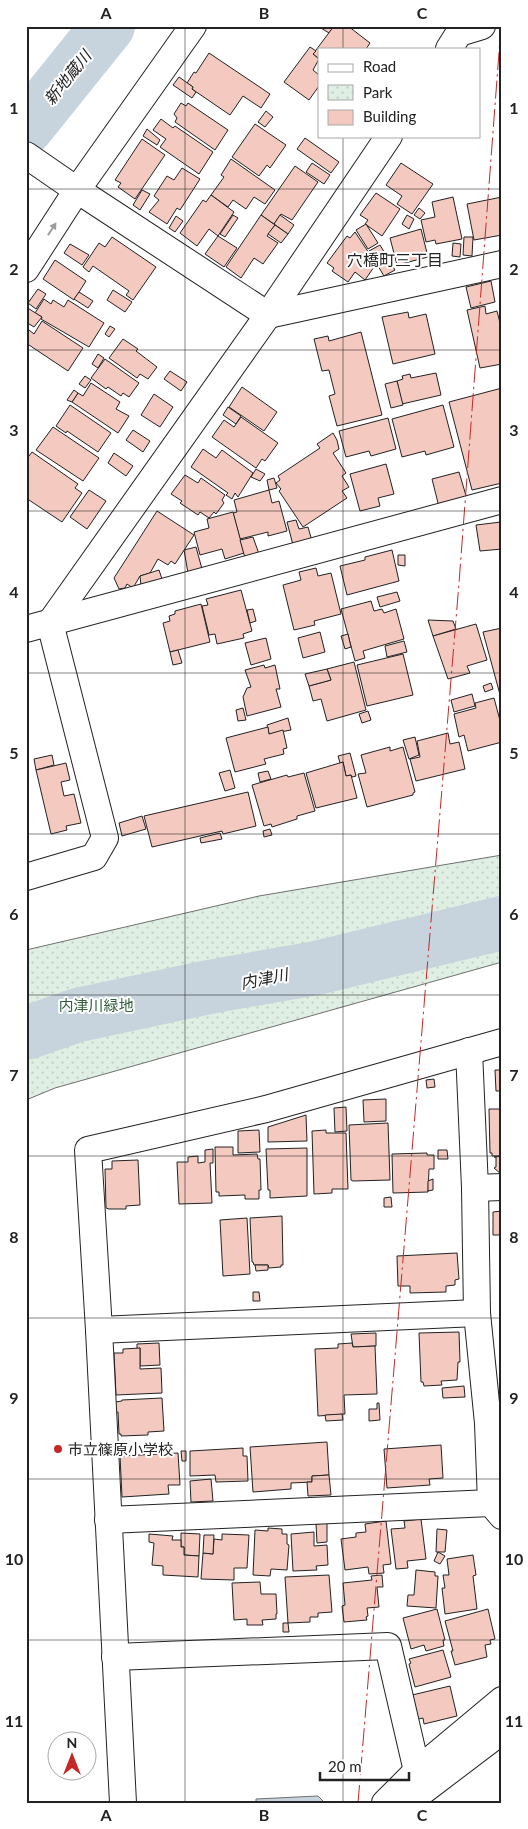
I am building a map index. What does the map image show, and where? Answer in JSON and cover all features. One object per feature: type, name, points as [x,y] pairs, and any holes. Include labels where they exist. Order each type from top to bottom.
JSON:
[{"type":"street","points":[[26,269],[70,185],[193,26]]},
{"type":"street","points":[[450,48],[459,33],[482,26]]},
{"type":"street","points":[[38,626],[268,316],[388,138]]},
{"type":"street","points":[[26,154],[268,316],[502,264]]},
{"type":"street","points":[[38,626],[502,500]]},
{"type":"street","points":[[26,877],[94,857],[105,838],[38,626]]},
{"type":"street","points":[[123,1803],[88,1150],[266,1109],[502,1042]]},
{"type":"street","points":[[108,1520],[496,1510],[495,1423],[477,1313],[475,1188],[469,1051]]},
{"type":"street","points":[[475,1188],[502,1187]]},
{"type":"street","points":[[99,1330],[477,1313]]},
{"type":"street","points":[[115,1656],[388,1646],[418,1771]]},
{"type":"street","points":[[385,1803],[418,1771],[502,1700]]},
{"type":"street","points":[[407,1803],[502,1730]]},
{"type":"green space","name":"内津川緑地","points":[[502,855],[502,962],[55,1088],[26,1100],[26,950],[259,896]]},
{"type":"shaded area","points":[[318,1796],[325,1803],[256,1803],[256,1799]]},
{"type":"building","points":[[322,26],[334,26],[329,33],[321,28]]},
{"type":"building","points":[[334,26],[348,26],[370,43],[367,48],[318,48],[318,58],[313,54]]},
{"type":"building","points":[[310,47],[316,51],[313,54],[318,58],[318,61],[313,70],[318,74],[318,87],[309,100],[284,82]]},
{"type":"building","points":[[209,53],[270,94],[261,108],[243,96],[230,115],[192,89],[193,87],[187,83]]},
{"type":"building","points":[[179,77],[193,87],[192,89],[196,92],[192,98],[173,85]]},
{"type":"building","points":[[181,103],[186,106],[188,103],[228,130],[215,150],[175,122],[177,118],[174,114]]},
{"type":"building","points":[[266,111],[273,117],[265,127],[258,122]]},
{"type":"building","points":[[161,119],[173,128],[175,126],[213,152],[199,174],[160,147],[166,139],[153,130]]},
{"type":"building","points":[[255,124],[286,145],[270,168],[267,165],[259,176],[232,157]]},
{"type":"building","points":[[147,129],[160,140],[157,145],[143,136]]},
{"type":"building","points":[[305,138],[339,162],[331,173],[297,149]]},
{"type":"building","points":[[142,139],[165,155],[135,199],[118,187],[121,183],[115,180]]},
{"type":"building","points":[[231,159],[275,190],[265,204],[254,197],[246,209],[233,200],[228,207],[211,195],[224,177],[221,175]]},
{"type":"building","points":[[312,163],[330,175],[324,184],[306,172]]},
{"type":"building","points":[[401,163],[433,184],[412,214],[397,204],[402,196],[386,185]]},
{"type":"building","points":[[295,166],[318,182],[292,220],[281,214],[274,224],[261,215]]},
{"type":"building","points":[[182,168],[200,179],[180,210],[177,208],[167,224],[149,212],[159,200],[154,196],[167,176],[174,180]]},
{"type":"building","points":[[142,190],[150,194],[140,210],[133,205]]},
{"type":"building","points":[[376,193],[400,209],[382,236],[365,224],[368,220],[360,215]]},
{"type":"building","points":[[211,195],[234,212],[218,236],[209,229],[197,246],[180,233],[203,200],[206,202]]},
{"type":"building","points":[[453,197],[462,239],[436,244],[435,240],[426,242],[421,220],[435,217],[432,202]]},
{"type":"building","points":[[502,197],[502,235],[474,240],[467,204]]},
{"type":"building","points":[[419,208],[425,213],[420,219],[414,215]]},
{"type":"building","points":[[233,215],[238,218],[225,237],[220,234]]},
{"type":"building","points":[[261,215],[275,225],[267,236],[278,243],[263,264],[254,258],[241,278],[226,267]]},
{"type":"building","points":[[280,215],[294,225],[288,234],[274,224]]},
{"type":"building","points":[[407,215],[414,219],[409,229],[402,224]]},
{"type":"building","points":[[176,216],[183,221],[175,232],[169,228]]},
{"type":"building","points":[[366,224],[378,243],[368,249],[356,230]]},
{"type":"building","points":[[275,225],[288,234],[281,243],[268,234]]},
{"type":"building","points":[[421,229],[428,257],[397,265],[390,238]]},
{"type":"building","points":[[355,232],[376,264],[365,280],[355,272],[348,282],[332,271],[334,268],[327,263],[347,236],[350,238]]},
{"type":"building","points":[[218,236],[237,248],[224,267],[205,254]]},
{"type":"building","points":[[112,237],[156,267],[133,300],[126,295],[129,291],[93,266],[89,272],[83,267],[99,243],[105,247]]},
{"type":"building","points":[[464,237],[473,237],[472,256],[463,255]]},
{"type":"building","points":[[453,243],[461,244],[460,257],[452,256]]},
{"type":"building","points":[[70,244],[89,255],[82,265],[64,253]]},
{"type":"building","points":[[380,245],[395,270],[384,276],[369,251]]},
{"type":"building","points":[[55,260],[86,281],[74,300],[43,279]]},
{"type":"building","points":[[491,281],[495,302],[471,308],[466,287]]},
{"type":"building","points":[[38,289],[46,294],[36,309],[28,303]]},
{"type":"building","points":[[113,290],[132,302],[125,312],[107,300]]},
{"type":"building","points":[[79,292],[93,301],[88,308],[74,299]]},
{"type":"building","points":[[44,299],[51,304],[53,300],[64,307],[68,300],[104,323],[89,347],[41,319],[42,317],[35,313]]},
{"type":"building","points":[[485,306],[486,314],[497,311],[502,331],[502,364],[480,368],[467,310]]},
{"type":"building","points":[[26,307],[42,317],[34,327],[26,322]]},
{"type":"building","points":[[408,312],[409,318],[426,314],[435,354],[393,364],[382,317]]},
{"type":"building","points":[[42,321],[83,348],[68,371],[26,343],[27,332],[29,330],[34,334]]},
{"type":"building","points":[[110,326],[115,329],[109,337],[105,334]]},
{"type":"building","points":[[361,332],[382,415],[337,426],[329,396],[335,394],[329,370],[322,371],[314,339],[328,336],[329,341]]},
{"type":"building","points":[[123,339],[138,349],[136,351],[157,367],[148,379],[140,374],[137,378],[109,358]]},
{"type":"building","points":[[98,354],[104,358],[98,368],[92,364]]},
{"type":"building","points":[[105,359],[139,383],[129,397],[123,393],[121,396],[108,387],[106,389],[91,378]]},
{"type":"building","points":[[170,371],[187,382],[181,391],[164,379]]},
{"type":"building","points":[[436,373],[441,395],[402,404],[397,381],[403,379],[402,376],[410,374],[411,378]]},
{"type":"building","points":[[85,376],[91,380],[85,388],[79,384]]},
{"type":"building","points":[[397,381],[403,405],[391,408],[385,384]]},
{"type":"building","points":[[91,383],[120,402],[116,409],[129,416],[118,433],[72,402],[78,393],[83,396]]},
{"type":"building","points":[[242,387],[277,412],[264,431],[229,407]]},
{"type":"building","points":[[502,388],[502,483],[472,490],[449,402]]},
{"type":"building","points":[[74,390],[78,393],[72,402],[67,400]]},
{"type":"building","points":[[154,394],[173,407],[160,427],[141,415]]},
{"type":"building","points":[[70,405],[111,433],[98,452],[67,431],[66,433],[56,426]]},
{"type":"building","points":[[443,405],[454,447],[426,455],[425,451],[402,457],[392,419]]},
{"type":"building","points":[[228,407],[241,416],[236,424],[223,415]]},
{"type":"building","points":[[241,417],[278,443],[265,461],[262,459],[256,468],[212,437],[224,420],[234,427]]},
{"type":"building","points":[[388,418],[396,449],[371,456],[369,451],[346,457],[339,431]]},
{"type":"building","points":[[53,427],[99,458],[83,481],[36,450]]},
{"type":"building","points":[[133,430],[150,441],[143,452],[126,440]]},
{"type":"building","points":[[333,433],[339,449],[333,453],[346,473],[342,476],[349,487],[342,491],[347,498],[303,527],[279,491],[281,489],[276,483],[280,480],[278,476],[320,448],[317,444]]},
{"type":"building","points":[[203,449],[216,458],[222,450],[253,473],[238,497],[235,493],[232,499],[226,495],[228,493],[191,467]]},
{"type":"building","points":[[32,452],[78,484],[75,488],[82,493],[62,522],[26,498],[26,460]]},
{"type":"building","points":[[114,453],[133,466],[126,476],[108,463]]},
{"type":"building","points":[[386,464],[394,494],[378,498],[380,506],[360,511],[350,474]]},
{"type":"building","points":[[256,469],[265,474],[260,481],[251,477]]},
{"type":"building","points":[[459,472],[467,499],[439,507],[432,479]]},
{"type":"building","points":[[185,475],[198,483],[201,478],[225,495],[222,500],[224,503],[216,514],[214,512],[209,518],[200,512],[198,515],[180,503],[182,501],[171,494]]},
{"type":"building","points":[[274,478],[277,488],[269,490],[267,480]]},
{"type":"building","points":[[89,490],[106,501],[87,529],[70,517]]},
{"type":"building","points":[[269,490],[272,503],[279,501],[287,531],[268,536],[268,532],[240,539],[233,513],[237,512],[234,500]]},
{"type":"building","points":[[157,511],[194,535],[175,564],[171,561],[168,565],[158,559],[150,573],[140,576],[133,588],[127,584],[125,588],[119,589],[114,578]]},
{"type":"building","points":[[233,512],[244,553],[225,559],[222,549],[200,555],[194,532],[209,528],[207,519]]},
{"type":"building","points":[[296,520],[299,529],[308,527],[312,541],[293,545],[287,522]]},
{"type":"building","points":[[501,522],[502,549],[480,551],[476,525]]},
{"type":"building","points":[[253,537],[259,554],[245,558],[240,540]]},
{"type":"building","points":[[196,547],[202,569],[188,573],[184,550]]},
{"type":"building","points":[[392,550],[399,581],[347,595],[340,566],[365,560],[365,557]]},
{"type":"building","points":[[398,555],[405,555],[405,566],[398,565]]},
{"type":"building","points":[[316,568],[318,576],[331,573],[341,614],[314,621],[315,625],[294,630],[283,585],[301,580],[299,572]]},
{"type":"building","points":[[159,570],[162,579],[141,585],[140,576]]},
{"type":"building","points":[[241,590],[252,631],[243,634],[244,638],[217,644],[215,634],[209,635],[202,606],[208,605],[206,599]]},
{"type":"building","points":[[397,592],[400,601],[380,607],[377,597]]},
{"type":"building","points":[[371,601],[374,611],[382,609],[384,613],[396,609],[404,639],[363,651],[365,658],[355,661],[341,609]]},
{"type":"building","points":[[201,604],[210,642],[170,652],[163,623],[170,621],[169,616],[175,614],[175,611]]},
{"type":"building","points":[[253,609],[256,621],[250,623],[247,610]]},
{"type":"building","points":[[428,620],[453,621],[456,629],[433,636]]},
{"type":"building","points":[[476,624],[487,660],[467,666],[470,673],[448,679],[433,636]]},
{"type":"building","points":[[502,628],[502,702],[483,632]]},
{"type":"building","points":[[320,632],[325,652],[303,658],[298,638]]},
{"type":"building","points":[[348,634],[351,647],[345,649],[341,636]]},
{"type":"building","points":[[266,638],[271,659],[251,665],[245,643]]},
{"type":"building","points":[[404,641],[407,652],[387,657],[385,646]]},
{"type":"building","points":[[178,650],[182,663],[173,665],[170,652]]},
{"type":"building","points":[[403,654],[413,695],[367,706],[357,665]]},
{"type":"building","points":[[354,662],[366,710],[327,721],[321,699],[313,701],[309,686],[331,680],[327,669]]},
{"type":"building","points":[[264,665],[265,668],[275,665],[280,689],[276,689],[281,707],[247,716],[243,697],[247,688],[251,687],[245,670]]},
{"type":"building","points":[[327,669],[331,680],[309,686],[305,674]]},
{"type":"building","points":[[491,683],[493,689],[485,692],[483,686]]},
{"type":"building","points":[[472,694],[475,706],[454,712],[451,700]]},
{"type":"building","points":[[494,698],[502,728],[502,742],[468,751],[464,735],[459,737],[454,714],[476,708],[475,703]]},
{"type":"building","points":[[243,708],[246,720],[238,721],[236,710]]},
{"type":"building","points":[[368,711],[371,720],[362,723],[359,714]]},
{"type":"building","points":[[288,718],[291,730],[269,734],[267,725]]},
{"type":"building","points":[[268,727],[269,734],[283,730],[287,748],[283,749],[284,754],[264,759],[266,764],[235,772],[226,738]]},
{"type":"building","points":[[448,733],[450,744],[459,742],[465,769],[416,781],[410,759],[420,757],[417,741]]},
{"type":"building","points":[[415,737],[419,755],[409,759],[403,740]]},
{"type":"building","points":[[390,747],[390,751],[403,747],[415,792],[413,795],[367,807],[358,774],[366,773],[361,755]]},
{"type":"building","points":[[350,753],[356,776],[352,777],[351,775],[346,776],[343,762],[340,763],[338,756]]},
{"type":"building","points":[[52,755],[54,765],[36,770],[34,759]]},
{"type":"building","points":[[343,762],[346,776],[351,775],[357,798],[316,808],[306,773]]},
{"type":"building","points":[[66,763],[70,780],[61,782],[64,796],[74,794],[81,823],[66,826],[67,830],[51,834],[36,770]]},
{"type":"building","points":[[230,770],[235,788],[225,791],[219,773]]},
{"type":"building","points":[[268,771],[271,779],[260,782],[258,773]]},
{"type":"building","points":[[304,773],[315,811],[297,816],[297,819],[272,827],[271,824],[264,826],[252,785],[287,775],[288,777]]},
{"type":"building","points":[[248,792],[256,826],[223,834],[222,831],[152,847],[144,816]]},
{"type":"building","points":[[142,816],[146,829],[122,836],[119,823]]},
{"type":"building","points":[[270,829],[272,835],[264,837],[263,831]]},
{"type":"building","points":[[220,833],[222,839],[201,843],[200,838]]},
{"type":"building","points":[[495,1070],[502,1070],[502,1091],[496,1091]]},
{"type":"building","points":[[434,1079],[435,1087],[427,1088],[426,1080]]},
{"type":"building","points":[[386,1099],[386,1121],[364,1122],[363,1100]]},
{"type":"building","points":[[346,1107],[347,1131],[335,1132],[334,1108]]},
{"type":"building","points":[[489,1109],[502,1109],[502,1156],[492,1156],[492,1153],[490,1153]]},
{"type":"building","points":[[306,1115],[307,1141],[268,1142],[268,1127]]},
{"type":"building","points":[[388,1123],[390,1180],[351,1180],[349,1125]]},
{"type":"building","points":[[259,1130],[260,1152],[238,1153],[238,1131]]},
{"type":"building","points":[[326,1130],[326,1133],[346,1133],[348,1189],[332,1189],[332,1193],[314,1194],[312,1131]]},
{"type":"building","points":[[215,1147],[233,1147],[233,1155],[257,1154],[258,1159],[260,1159],[261,1190],[259,1190],[259,1199],[245,1199],[245,1195],[219,1196],[219,1192],[216,1192]]},
{"type":"building","points":[[307,1148],[307,1196],[270,1198],[266,1149]]},
{"type":"building","points":[[213,1149],[213,1163],[210,1163],[212,1203],[179,1204],[177,1162],[188,1162],[188,1157],[198,1156],[198,1163],[205,1162],[205,1150]]},
{"type":"building","points":[[438,1150],[447,1150],[448,1159],[438,1159]]},
{"type":"building","points":[[427,1153],[427,1155],[434,1155],[434,1169],[429,1169],[428,1192],[393,1193],[392,1154]]},
{"type":"building","points":[[502,1156],[501,1174],[494,1168],[496,1167],[496,1157],[494,1157]]},
{"type":"building","points":[[138,1160],[140,1205],[126,1206],[126,1209],[106,1208],[105,1169],[112,1169],[112,1161]]},
{"type":"building","points":[[433,1179],[433,1190],[428,1191],[428,1181]]},
{"type":"building","points":[[391,1197],[392,1207],[384,1207],[384,1198]]},
{"type":"building","points":[[502,1211],[502,1235],[493,1235],[493,1212]]},
{"type":"building","points":[[282,1216],[283,1265],[281,1267],[269,1268],[268,1265],[254,1265],[252,1262],[250,1218]]},
{"type":"building","points":[[247,1218],[250,1274],[223,1276],[220,1220]]},
{"type":"building","points":[[457,1253],[459,1279],[455,1280],[455,1285],[446,1286],[446,1292],[410,1293],[410,1286],[398,1286],[397,1256]]},
{"type":"building","points":[[255,1265],[268,1265],[268,1270],[256,1271]]},
{"type":"building","points":[[253,1292],[259,1292],[260,1301],[253,1301]]},
{"type":"building","points":[[459,1332],[460,1362],[458,1362],[457,1380],[441,1381],[442,1385],[424,1386],[423,1382],[421,1382],[419,1333]]},
{"type":"building","points":[[376,1333],[376,1346],[353,1347],[351,1334]]},
{"type":"building","points":[[159,1343],[160,1365],[140,1366],[140,1348],[137,1349],[137,1344]]},
{"type":"building","points":[[352,1343],[353,1347],[375,1346],[377,1394],[344,1395],[345,1414],[318,1416],[315,1349],[338,1348],[338,1344]]},
{"type":"building","points":[[140,1348],[140,1369],[161,1368],[162,1393],[116,1395],[114,1353],[123,1353],[123,1349]]},
{"type":"building","points":[[464,1386],[465,1397],[443,1398],[442,1388]]},
{"type":"building","points":[[162,1398],[164,1431],[148,1432],[148,1435],[121,1436],[119,1434],[118,1412],[116,1412],[115,1402]]},
{"type":"building","points":[[377,1403],[379,1403],[380,1420],[369,1421],[369,1409],[377,1409]]},
{"type":"building","points":[[342,1414],[343,1420],[326,1421],[325,1415]]},
{"type":"building","points":[[327,1442],[329,1475],[312,1476],[312,1482],[291,1483],[291,1489],[253,1492],[250,1447]]},
{"type":"building","points":[[441,1445],[443,1478],[429,1479],[430,1485],[387,1488],[384,1449]]},
{"type":"building","points":[[243,1448],[243,1456],[247,1456],[248,1481],[216,1482],[215,1475],[190,1476],[190,1451]]},
{"type":"building","points":[[181,1451],[186,1451],[186,1461],[182,1461]]},
{"type":"building","points":[[178,1453],[180,1485],[168,1485],[169,1494],[122,1497],[120,1456]]},
{"type":"building","points":[[329,1475],[331,1495],[308,1496],[307,1482],[312,1482],[312,1476]]},
{"type":"building","points":[[211,1479],[213,1501],[191,1502],[190,1481]]},
{"type":"building","points":[[421,1519],[426,1559],[407,1561],[408,1568],[396,1569],[391,1529],[405,1528],[404,1521]]},
{"type":"building","points":[[386,1521],[391,1564],[383,1565],[384,1573],[369,1574],[368,1567],[345,1570],[341,1539],[356,1537],[356,1533],[366,1532],[365,1524]]},
{"type":"building","points":[[327,1523],[327,1542],[317,1543],[316,1524]]},
{"type":"building","points":[[268,1528],[282,1529],[282,1534],[287,1534],[287,1544],[289,1545],[287,1570],[271,1569],[270,1576],[253,1575],[255,1530],[268,1531]]},
{"type":"building","points":[[437,1529],[447,1530],[445,1552],[436,1552]]},
{"type":"building","points":[[314,1532],[314,1546],[327,1545],[328,1565],[316,1566],[317,1570],[293,1571],[291,1534]]},
{"type":"building","points":[[181,1533],[200,1534],[199,1556],[184,1555],[184,1547],[181,1547]]},
{"type":"building","points":[[149,1534],[173,1536],[172,1540],[181,1540],[181,1547],[184,1547],[184,1555],[199,1556],[198,1577],[163,1575],[163,1566],[152,1565],[154,1543],[149,1542]]},
{"type":"building","points":[[222,1534],[249,1535],[247,1568],[234,1568],[234,1580],[201,1579],[203,1553],[213,1554],[214,1539],[222,1540]]},
{"type":"building","points":[[204,1535],[214,1535],[213,1554],[203,1553]]},
{"type":"building","points":[[438,1552],[445,1556],[440,1564],[434,1561]]},
{"type":"building","points":[[473,1555],[476,1575],[473,1576],[477,1609],[445,1614],[442,1588],[445,1588],[443,1575],[449,1575],[447,1559]]},
{"type":"building","points":[[416,1570],[435,1572],[435,1576],[438,1576],[436,1608],[407,1606],[408,1595],[414,1595]]},
{"type":"building","points":[[329,1575],[332,1612],[318,1613],[318,1617],[310,1617],[310,1622],[288,1623],[285,1577]]},
{"type":"building","points":[[382,1575],[383,1587],[377,1587],[379,1607],[367,1608],[367,1620],[344,1622],[342,1606],[345,1605],[343,1583],[372,1580],[371,1576]]},
{"type":"building","points":[[260,1582],[261,1594],[276,1594],[276,1619],[262,1620],[263,1625],[247,1625],[247,1619],[234,1620],[232,1583]]},
{"type":"building","points":[[437,1609],[445,1640],[443,1640],[444,1646],[426,1651],[424,1645],[411,1649],[403,1618]]},
{"type":"building","points":[[488,1609],[495,1639],[490,1640],[491,1644],[485,1645],[487,1657],[455,1665],[445,1621]]},
{"type":"building","points":[[283,1623],[288,1623],[289,1632],[283,1632]]},
{"type":"building","points":[[443,1650],[451,1677],[415,1687],[409,1659]]},
{"type":"building","points":[[450,1686],[457,1716],[424,1724],[423,1718],[414,1720],[408,1696]]},
{"type":"waterway","name":"新地蔵川","points":[[26,128],[108,26]]},
{"type":"waterway","name":"内津川","points":[[26,1033],[78,1015],[209,987],[316,968],[502,923]]},
{"type":"power","points":[[358,1803],[459,583],[501,26]]},
{"type":"place","name":"市立篠原小学校","points":[[58,1449]]},
{"type":"district","name":"穴橋町三丁目","points":[[395,259]]}]
